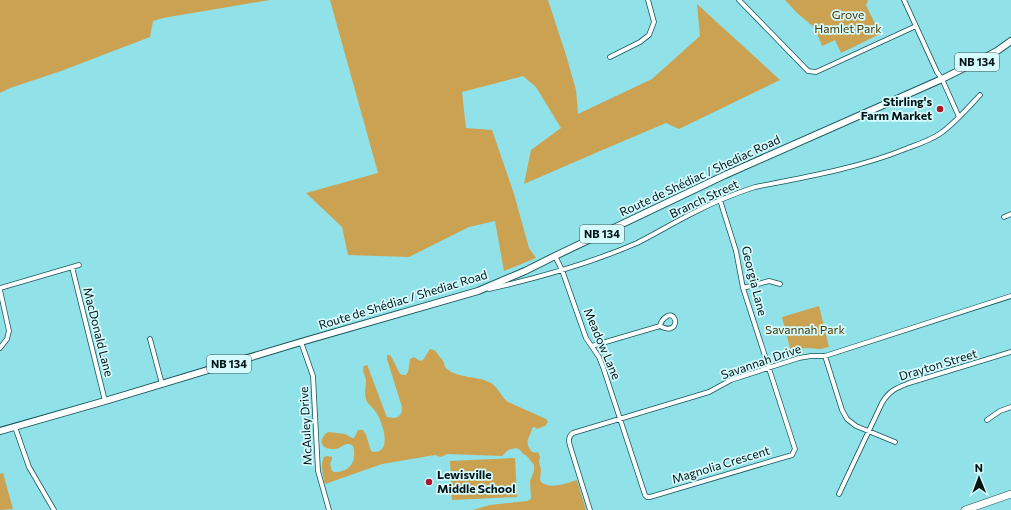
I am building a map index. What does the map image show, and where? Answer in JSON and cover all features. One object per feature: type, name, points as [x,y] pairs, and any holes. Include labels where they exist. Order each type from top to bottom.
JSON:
[{"type":"highway","points":[[965,510],[1011,494]]},
{"type":"main road","name":"Route de Shédiac / Shediac Road","points":[[0,431],[478,291],[525,271],[725,175],[942,80],[997,51],[1011,41]]},
{"type":"street","points":[[610,57],[640,42],[649,35],[654,22],[648,0]]},
{"type":"street","points":[[739,0],[808,71],[816,72],[916,26]]},
{"type":"street","points":[[904,0],[959,117]]},
{"type":"street","name":"Branch Street","points":[[478,291],[520,282],[562,270],[614,252],[638,242],[720,200],[741,192],[847,168],[890,156],[940,134],[952,124],[980,95]]},
{"type":"street","name":"Georgia Lane","points":[[720,200],[736,251],[743,288],[768,368]]},
{"type":"street","points":[[1004,217],[1011,214]]},
{"type":"street","name":"Meadow Lane","points":[[555,256],[562,270],[586,338],[599,357],[603,367],[620,419]]},
{"type":"street","points":[[0,348],[5,344],[9,331],[0,289],[79,265]]},
{"type":"street","name":"MacDonald Lane","points":[[72,267],[105,401]]},
{"type":"street","points":[[743,288],[769,281],[780,284]]},
{"type":"street","name":"Savannah Drive","points":[[590,510],[568,439],[573,433],[709,392],[731,380],[798,358],[825,356],[1011,296]]},
{"type":"street","points":[[592,346],[660,326]]},
{"type":"street","points":[[150,339],[162,384]]},
{"type":"street","name":"McAuley Drive","points":[[301,342],[313,376],[318,471],[329,510]]},
{"type":"street","name":"Drayton Street","points":[[839,494],[886,397],[891,392],[909,383],[1011,352]]},
{"type":"street","points":[[825,356],[845,416],[852,423],[895,442]]},
{"type":"street","name":"Magnolia Crescent","points":[[620,419],[645,495],[647,497],[792,454],[795,449],[768,368]]},
{"type":"street","points":[[986,420],[1000,411],[1011,408]]},
{"type":"street","points":[[15,427],[29,467],[54,510]]},
{"type":"green space","points":[[0,0],[270,0],[153,21],[150,37],[0,93]]},
{"type":"green space","points":[[330,0],[548,0],[576,90],[578,114],[652,79],[700,36],[697,4],[780,80],[679,129],[666,123],[524,184],[531,150],[561,128],[536,87],[523,76],[462,92],[466,128],[492,130],[514,194],[529,248],[536,258],[504,271],[495,221],[469,227],[409,257],[348,255],[342,227],[306,193],[378,173]]},
{"type":"green space","name":"Grove Hamlet Park","points":[[785,0],[868,0],[866,5],[880,34],[841,53],[835,40],[822,46],[815,28],[796,12]]},
{"type":"green space","name":"Savannah Park","points":[[819,306],[829,347],[821,349],[805,348],[791,352],[782,317]]},
{"type":"green space","points":[[430,349],[436,351],[446,368],[451,372],[489,382],[495,386],[508,402],[546,419],[548,422],[545,426],[537,429],[535,427],[532,428],[528,441],[528,446],[531,450],[535,453],[538,452],[540,457],[541,482],[554,486],[577,480],[586,510],[473,510],[490,505],[527,501],[531,499],[530,481],[534,471],[534,465],[527,456],[516,448],[508,450],[502,456],[447,454],[441,457],[435,455],[382,464],[325,484],[322,467],[324,457],[332,457],[330,464],[332,471],[337,472],[346,470],[352,464],[354,455],[353,446],[350,444],[335,449],[323,446],[323,438],[328,432],[345,434],[354,438],[358,430],[363,430],[371,451],[378,451],[382,449],[384,445],[385,441],[382,424],[374,409],[366,399],[366,380],[363,370],[364,366],[367,365],[368,367],[387,417],[395,418],[401,414],[402,407],[387,355],[391,356],[400,374],[406,375],[408,372],[410,359],[414,357],[420,361],[423,360]]},
{"type":"green space","points":[[515,458],[517,497],[452,500],[450,461]]},
{"type":"green space","points":[[3,473],[13,509],[0,510],[0,474]]},
{"type":"place","name":"Stirling's Farm Market","points":[[940,109]]},
{"type":"place","name":"Lewisville Middle School","points":[[429,482]]}]
